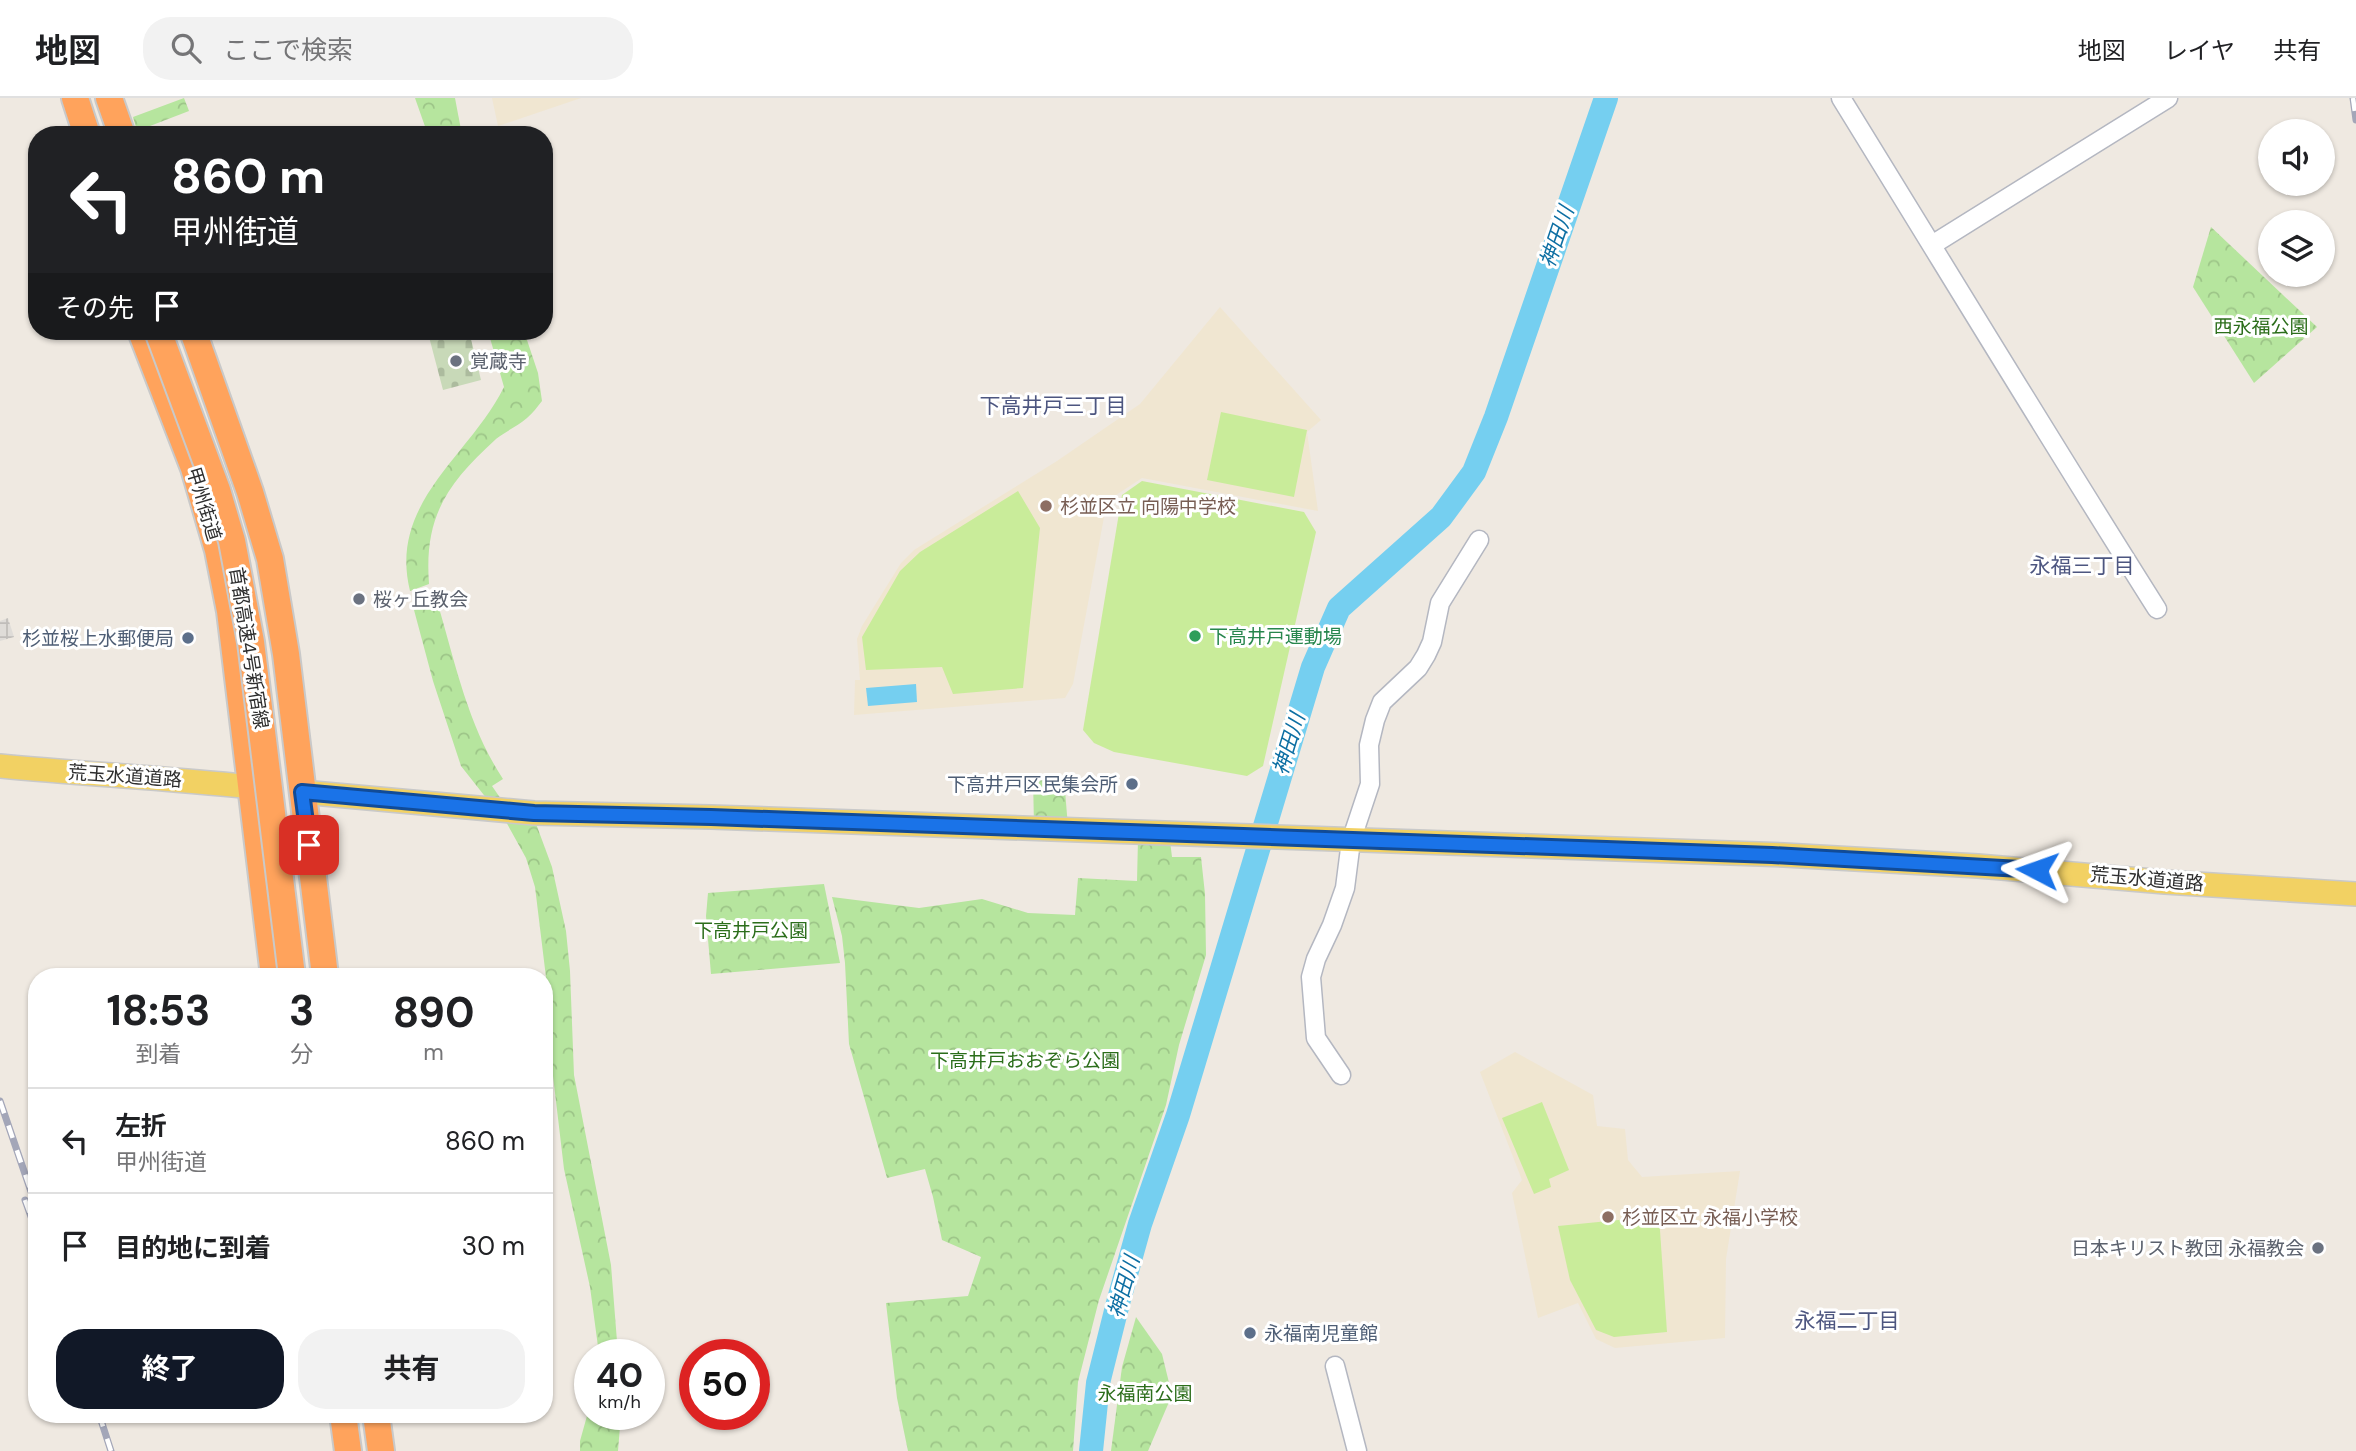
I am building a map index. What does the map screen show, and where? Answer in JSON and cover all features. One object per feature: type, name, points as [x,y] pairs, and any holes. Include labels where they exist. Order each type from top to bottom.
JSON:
[{"type":"highway","points":[[57,98],[66,126]]},
{"type":"highway","points":[[75,98],[85,126]]},
{"type":"highway","points":[[92,98],[102,126]]},
{"type":"highway","points":[[109,98],[119,126]]},
{"type":"highway","name":"甲州街道","points":[[144,340],[198,481],[218,550],[230,611],[273,968]]},
{"type":"highway","name":"首都高速4号新宿線","points":[[161,340],[218,490],[238,567],[251,642],[291,968]]},
{"type":"highway","name":"首都高速4号新宿線","points":[[179,340],[234,484],[260,588],[269,639],[308,968]]},
{"type":"highway","points":[[196,340],[250,492],[270,559],[288,673],[324,968]]},
{"type":"highway","points":[[230,611],[278,602]]},
{"type":"highway","points":[[239,680],[288,673]]},
{"type":"highway","points":[[329,1423],[332,1451]]},
{"type":"highway","points":[[344,1423],[348,1451]]},
{"type":"highway","points":[[361,1423],[365,1451]]},
{"type":"highway","points":[[377,1423],[381,1451]]},
{"type":"main road","name":"荒玉水道道路","points":[[0,766],[251,787]]},
{"type":"main road","name":"荒玉水道道路","points":[[302,792],[534,813],[1784,855],[1978,866],[2165,882],[2356,894]]},
{"type":"street","points":[[1840,98],[2026,402],[2157,609]]},
{"type":"street","points":[[1932,245],[2168,98]]},
{"type":"street","points":[[1341,1075],[1316,1038],[1311,977],[1345,888],[1351,841],[1370,784],[1369,745],[1382,702],[1418,668],[1426,655],[1432,642],[1440,603],[1479,540]]},
{"type":"street","points":[[1335,1366],[1357,1451]]},
{"type":"shaded area","points":[[492,98],[581,98],[498,126]]},
{"type":"shaded area","name":"杉並区立 向陽中学校","points":[[1220,307],[1321,420],[1307,432],[1318,511],[1142,478],[1107,501],[1073,684],[1065,698],[854,715],[855,680],[860,680],[857,639],[862,626],[901,563],[914,550],[1057,461],[1140,404]]},
{"type":"shaded area","points":[[8,618],[14,637],[0,641],[0,621]]},
{"type":"shaded area","points":[[1515,1052],[1593,1095],[1597,1126],[1625,1129],[1628,1160],[1642,1177],[1740,1171],[1726,1259],[1725,1338],[1615,1348],[1596,1339],[1578,1303],[1538,1318],[1512,1193],[1522,1180],[1480,1072]]},
{"type":"green space","points":[[184,98],[189,111],[150,126],[136,126],[133,117]]},
{"type":"green space","points":[[415,98],[455,98],[460,126],[425,126]]},
{"type":"green space","name":"西永福公園","points":[[2211,227],[2258,271],[2258,287],[2275,287],[2317,327],[2254,383],[2193,287]]},
{"type":"green space","name":"覚蔵寺","points":[[430,340],[471,340],[481,380],[443,390]]},
{"type":"green space","points":[[491,340],[527,340],[538,373],[542,401],[527,418],[496,439],[479,455],[452,487],[442,503],[430,539],[429,584],[410,591],[406,560],[411,531],[421,506],[504,387]]},
{"type":"green space","points":[[1221,412],[1307,430],[1294,497],[1207,480]]},
{"type":"green space","name":"下高井戸運動場","points":[[1142,481],[1304,512],[1316,532],[1263,766],[1247,776],[1114,752],[1094,743],[1083,730],[1122,495]]},
{"type":"green space","points":[[1018,491],[1040,528],[1023,688],[953,694],[942,667],[866,670],[862,637],[900,571],[920,552]]},
{"type":"green space","points":[[437,601],[471,715],[503,779],[492,786],[503,802],[487,799],[461,766],[433,681],[414,610]]},
{"type":"green space","points":[[1064,778],[1068,827],[1034,825],[1033,779]]},
{"type":"green space","points":[[505,820],[535,821],[552,867],[566,931],[574,1075],[611,1265],[617,1339],[597,1339],[590,1287],[564,1169],[553,1076],[553,968],[545,968],[535,887],[526,858]]},
{"type":"green space","name":"下高井戸おおぞら公園","points":[[1138,839],[1170,841],[1172,857],[1201,857],[1205,894],[1206,955],[1179,1045],[1166,1105],[1099,1300],[1078,1382],[1073,1451],[908,1451],[897,1398],[886,1303],[968,1296],[981,1257],[942,1240],[925,1169],[887,1178],[849,1044],[842,936],[832,897],[919,908],[982,899],[1028,913],[1075,915],[1078,878],[1137,881]]},
{"type":"green space","name":"下高井戸公園","points":[[824,884],[840,963],[711,974],[706,916],[708,893]]},
{"type":"green space","points":[[1542,1102],[1569,1170],[1549,1179],[1551,1187],[1534,1194],[1502,1118]]},
{"type":"green space","points":[[1659,1216],[1667,1332],[1614,1337],[1596,1330],[1570,1280],[1558,1226]]},
{"type":"green space","name":"永福南公園","points":[[1136,1317],[1162,1354],[1172,1395],[1148,1451],[1111,1451],[1122,1367]]},
{"type":"green space","points":[[583,1430],[620,1430],[618,1451],[580,1451]]},
{"type":"water","points":[[916,684],[917,702],[868,706],[866,688]]},
{"type":"waterway","name":"神田川","points":[[1091,1451],[1098,1383],[1140,1224],[1178,1115],[1313,667],[1339,608],[1441,517],[1474,472],[1496,417],[1606,98]]},
{"type":"railway","points":[[2353,98],[2356,120]]},
{"type":"railway","points":[[0,1101],[28,1183]]},
{"type":"railway","points":[[25,1200],[28,1208]]},
{"type":"railway","points":[[102,1423],[111,1451]]},
{"type":"place","name":"覚蔵寺","points":[[456,361]]},
{"type":"place","name":"杉並区立 向陽中学校","points":[[1046,506]]},
{"type":"place","name":"桜ヶ丘教会","points":[[359,599]]},
{"type":"place","name":"下高井戸運動場","points":[[1195,636]]},
{"type":"place","name":"杉並桜上水郵便局","points":[[188,638]]},
{"type":"place","name":"下高井戸区民集会所","points":[[1132,784]]},
{"type":"place","name":"杉並区立 永福小学校","points":[[1608,1217]]},
{"type":"place","name":"日本キリスト教団 永福教会","points":[[2318,1248]]},
{"type":"place","name":"永福南児童館","points":[[1250,1333]]},
{"type":"district","name":"下高井戸三丁目","points":[[1053,406]]},
{"type":"district","name":"永福三丁目","points":[[2082,566]]},
{"type":"district","name":"永福二丁目","points":[[1847,1321]]},
{"type":"route","points":[[309,845],[302,792],[534,813],[1567,847],[2037,870]]}]
